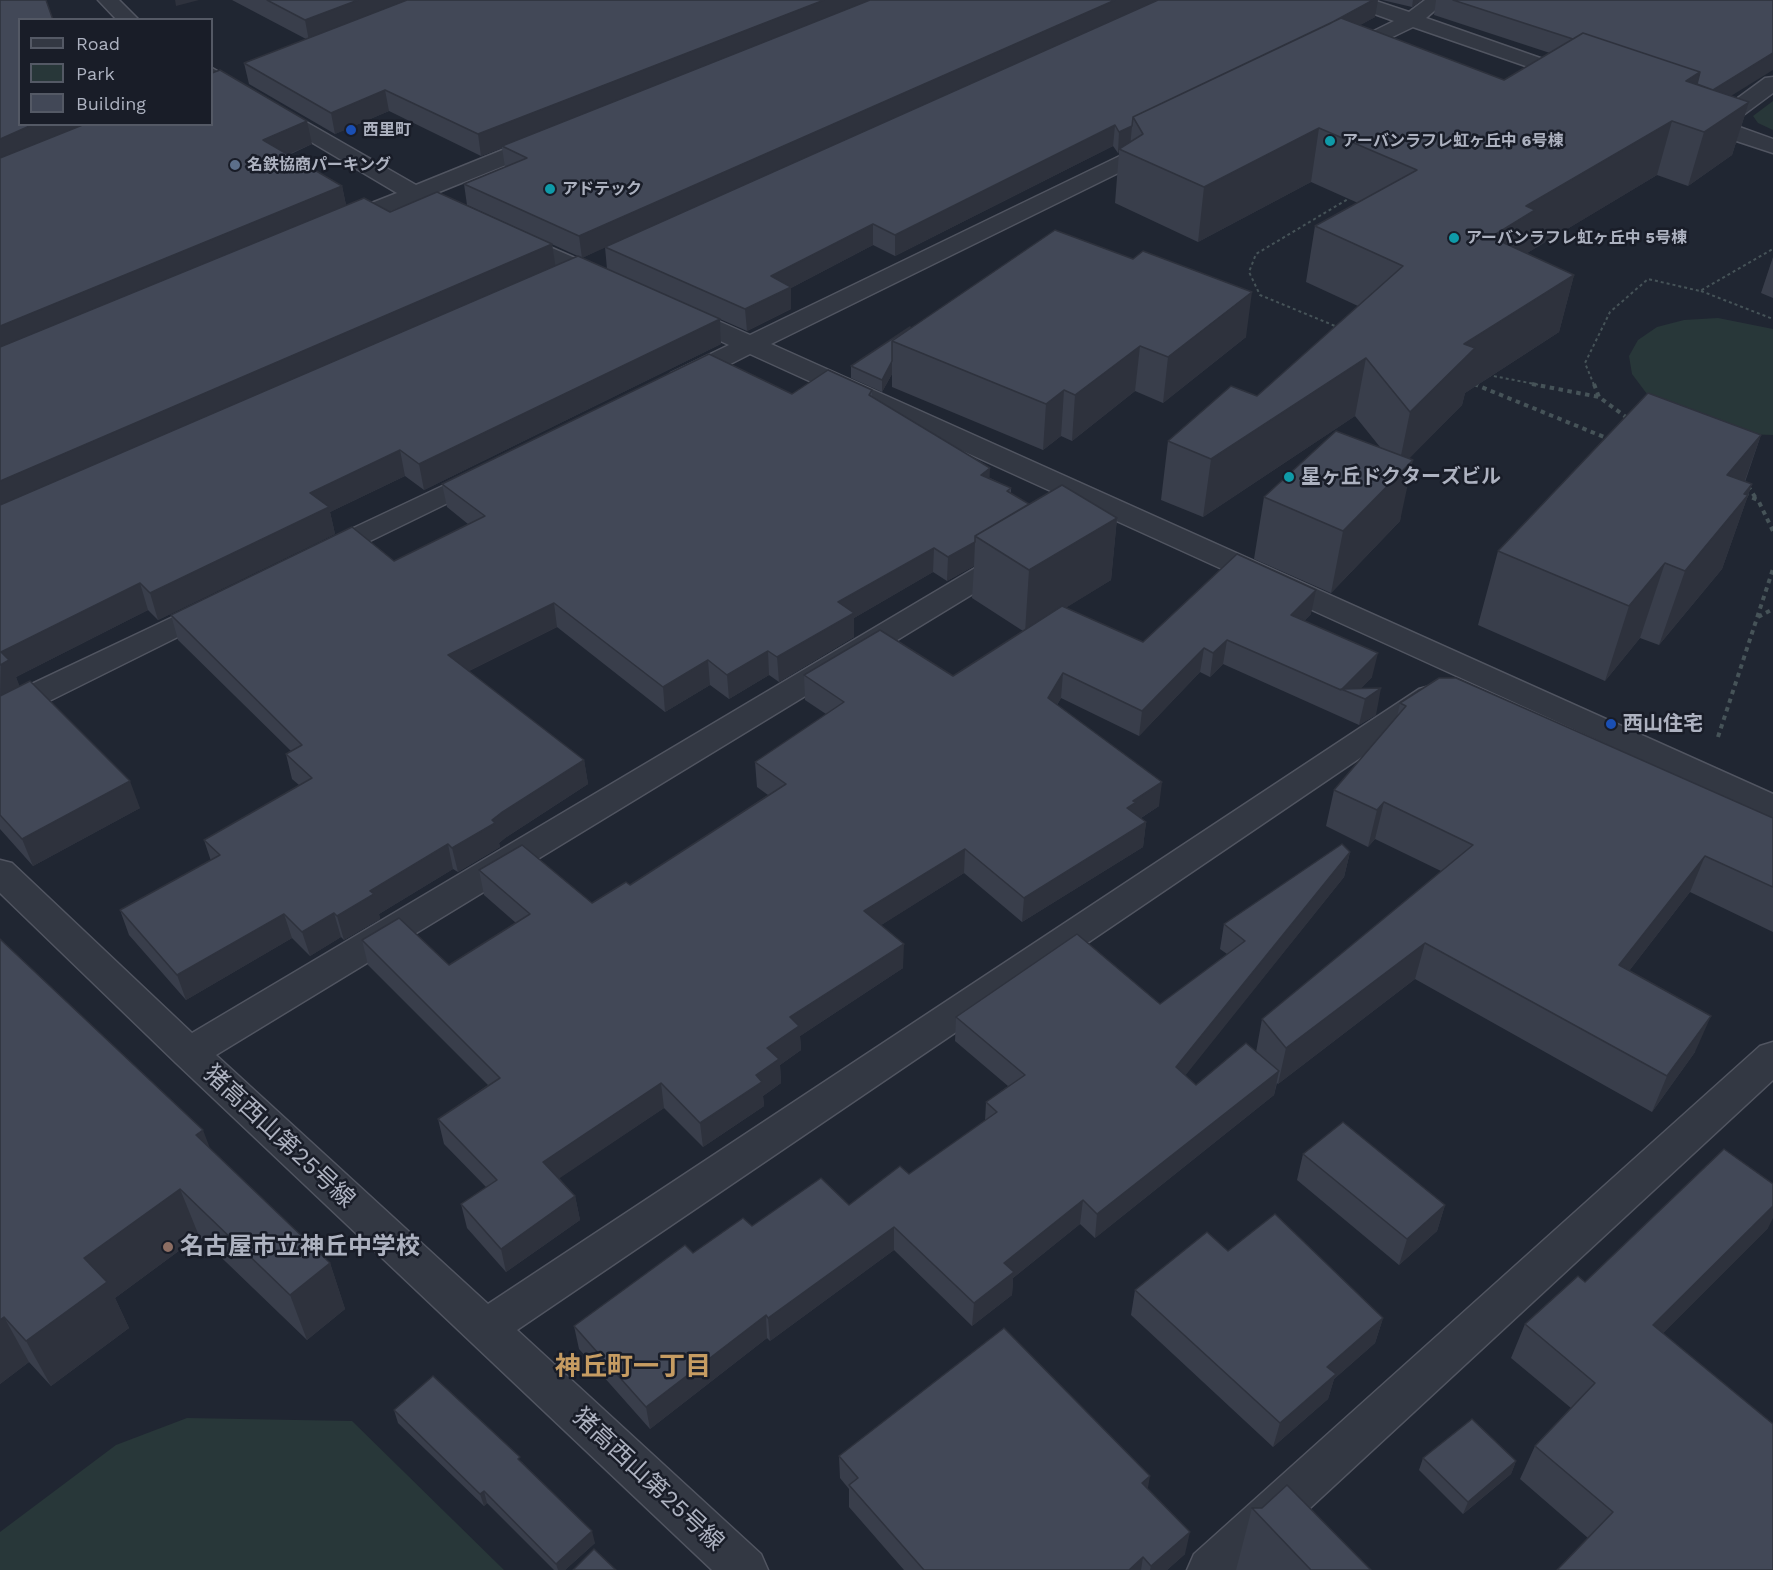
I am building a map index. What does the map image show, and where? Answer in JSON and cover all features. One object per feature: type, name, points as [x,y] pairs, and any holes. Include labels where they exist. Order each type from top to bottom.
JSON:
[{"type":"street","points":[[108,0],[127,18]]},
{"type":"street","points":[[1354,0],[1591,83]]},
{"type":"street","points":[[1316,67],[1412,20],[1437,0]]},
{"type":"street","points":[[216,81],[247,74]]},
{"type":"street","points":[[216,81],[414,193],[1773,808]]},
{"type":"street","points":[[1714,126],[1773,83]]},
{"type":"street","points":[[1681,114],[1773,146]]},
{"type":"street","points":[[316,234],[569,132]]},
{"type":"street","points":[[653,392],[1177,135]]},
{"type":"street","points":[[548,283],[614,254]]},
{"type":"street","points":[[300,565],[503,465]]},
{"type":"street","points":[[1071,523],[1102,504]]},
{"type":"street","points":[[189,1053],[1040,541]]},
{"type":"street","points":[[0,712],[236,596]]},
{"type":"street","points":[[486,1328],[1469,670]]},
{"type":"street","name":"猪高西山第25号線","points":[[0,872],[189,1053],[745,1570]]},
{"type":"street","points":[[1210,1570],[1773,1057]]},
{"type":"path","points":[[1346,331],[1260,295],[1249,272],[1256,254],[1356,195]]},
{"type":"path","points":[[1700,291],[1773,249]]},
{"type":"path","points":[[1599,398],[1585,363],[1610,312],[1648,279],[1700,291],[1773,319]]},
{"type":"path","points":[[1478,373],[1599,398],[1638,426]]},
{"type":"path","points":[[1466,380],[1617,442]]},
{"type":"path","points":[[1744,482],[1758,500],[1773,531]]},
{"type":"path","points":[[1736,491],[1758,500]]},
{"type":"path","points":[[1704,777],[1773,569]]},
{"type":"path","points":[[1757,617],[1773,609]]},
{"type":"green space","points":[[1773,101],[1773,130],[1758,123],[1753,116]]},
{"type":"green space","points":[[1718,318],[1773,329],[1773,435],[1743,434],[1673,412],[1647,394],[1632,374],[1629,356],[1638,340],[1657,327],[1684,320]]},
{"type":"green space","points":[[187,1418],[352,1421],[504,1570],[0,1570],[0,1532],[116,1445]]},
{"type":"building","points":[[0,0],[46,0],[52,18],[18,18],[18,126],[29,126],[0,139]]},
{"type":"building","points":[[267,0],[358,0],[305,20]]},
{"type":"building","points":[[407,0],[824,0],[478,134],[385,90],[331,113],[244,63]]},
{"type":"building","points":[[870,0],[1115,0],[579,236],[464,184],[527,158],[502,146]]},
{"type":"building","points":[[1158,0],[1373,0],[1329,24],[1133,117],[1132,126],[1119,132],[1115,125],[895,235],[873,224],[771,276],[791,287],[745,309],[605,247]]},
{"type":"building","points":[[1453,0],[1773,0],[1773,53],[1713,90],[1697,84],[1700,72],[1583,33],[1573,39]]},
{"type":"building","points":[[1341,18],[1504,80],[1583,33],[1700,72],[1686,81],[1749,102],[1704,132],[1672,121],[1526,206],[1535,210],[1491,237],[1574,275],[1464,344],[1475,348],[1410,412],[1366,358],[1211,459],[1168,441],[1231,386],[1257,396],[1403,266],[1315,226],[1417,170],[1319,128],[1204,187],[1119,149],[1143,134],[1133,117]]},
{"type":"building","points":[[220,70],[307,121],[263,140],[342,186],[0,326],[0,158],[80,126],[213,126],[213,73]]},
{"type":"building","points":[[437,192],[552,244],[0,481],[0,347],[364,198],[390,212]]},
{"type":"building","points":[[1055,230],[1133,259],[1143,251],[1252,292],[1168,357],[1140,346],[1075,395],[1064,390],[1046,404],[892,341]]},
{"type":"building","points":[[578,256],[720,319],[419,464],[400,450],[310,493],[329,507],[150,593],[140,583],[1,652],[9,660],[0,665],[0,505]]},
{"type":"building","points":[[910,327],[892,341],[892,361],[882,380],[851,366]]},
{"type":"building","points":[[709,354],[792,394],[828,370],[872,390],[869,395],[990,468],[981,475],[1011,488],[1007,491],[1029,504],[975,536],[975,542],[948,557],[934,548],[838,602],[854,613],[777,657],[768,651],[727,675],[708,660],[663,687],[554,603],[448,655],[584,760],[501,813],[492,820],[495,823],[452,848],[448,844],[370,891],[374,894],[337,916],[334,913],[302,932],[284,914],[177,975],[120,910],[220,855],[204,840],[312,778],[286,754],[302,745],[171,615],[352,527],[394,561],[485,516],[442,484]]},
{"type":"building","points":[[1648,393],[1761,435],[1727,475],[1752,484],[1744,494],[1748,495],[1685,571],[1665,563],[1629,606],[1498,551]]},
{"type":"building","points":[[1336,431],[1413,460],[1343,531],[1264,497]]},
{"type":"building","points":[[1062,485],[1117,518],[1029,570],[975,536]]},
{"type":"building","points":[[1237,554],[1316,590],[1291,615],[1378,653],[1341,690],[1227,640],[1213,653],[1204,648],[1142,711],[1063,673],[1048,698],[1162,782],[1133,801],[1136,802],[1127,808],[1146,822],[1024,898],[965,849],[864,911],[904,944],[790,1017],[799,1026],[767,1048],[779,1059],[756,1075],[762,1082],[700,1123],[661,1083],[543,1162],[575,1196],[501,1249],[461,1204],[497,1180],[438,1119],[500,1078],[362,940],[399,918],[449,965],[530,914],[479,870],[522,845],[592,903],[626,882],[630,885],[786,784],[755,762],[844,702],[804,675],[880,630],[953,676],[1062,606],[1143,642]]},
{"type":"building","points":[[1439,678],[1456,678],[1773,818],[1773,887],[1705,856],[1619,965],[1711,1016],[1667,1076],[1425,943],[1286,1048],[1262,1019],[1473,845],[1384,802],[1377,810],[1334,790],[1406,706],[1400,703]]},
{"type":"building","points":[[30,681],[130,781],[22,839],[0,815],[0,696]]},
{"type":"building","points":[[1381,688],[1365,699],[1341,689]]},
{"type":"building","points":[[1342,844],[1350,852],[1176,1067],[1196,1085],[1246,1043],[1279,1071],[1097,1214],[1083,1200],[1004,1263],[1014,1272],[974,1303],[894,1227],[768,1318],[766,1315],[646,1407],[574,1326],[685,1245],[693,1253],[743,1218],[752,1226],[821,1178],[849,1205],[900,1166],[909,1174],[997,1112],[986,1102],[1025,1075],[956,1017],[1077,934],[1160,1004],[1245,941],[1224,924]]},
{"type":"building","points":[[0,939],[203,1130],[196,1135],[330,1263],[290,1295],[180,1189],[84,1258],[107,1282],[26,1341],[4,1317],[0,1320]]},
{"type":"building","points":[[1343,1122],[1445,1205],[1407,1239],[1303,1154]]},
{"type":"building","points":[[1724,1149],[1773,1184],[1773,1206],[1653,1325],[1773,1424],[1773,1570],[1557,1570],[1613,1512],[1535,1446],[1595,1383],[1525,1324],[1578,1276],[1585,1282]]},
{"type":"building","points":[[1275,1214],[1383,1318],[1327,1367],[1336,1374],[1280,1423],[1135,1290],[1207,1232],[1228,1251]]},
{"type":"building","points":[[1004,1328],[1150,1476],[1142,1483],[1190,1532],[1151,1566],[1143,1557],[1129,1570],[924,1570],[849,1485],[858,1478],[839,1456]]},
{"type":"building","points":[[433,1376],[520,1457],[518,1459],[592,1531],[556,1564],[484,1491],[480,1494],[394,1410]]},
{"type":"building","points":[[1472,1419],[1516,1461],[1468,1502],[1423,1458]]},
{"type":"building","points":[[1287,1485],[1371,1570],[1311,1570],[1252,1508],[1262,1508]]},
{"type":"building","points":[[594,1549],[616,1570],[573,1570]]},
{"type":"place","name":"西里町","points":[[351,130]]},
{"type":"place","name":"アーバンラフレ虹ヶ丘中 6号棟","points":[[1330,141]]},
{"type":"place","name":"名鉄協商パーキング","points":[[235,165]]},
{"type":"place","name":"アドテック","points":[[550,189]]},
{"type":"place","name":"アーバンラフレ虹ヶ丘中 5号棟","points":[[1454,238]]},
{"type":"place","name":"星ヶ丘ドクターズビル","points":[[1289,477]]},
{"type":"place","name":"西山住宅","points":[[1611,724]]},
{"type":"place","name":"名古屋市立神丘中学校","points":[[168,1247]]},
{"type":"district","name":"神丘町一丁目","points":[[633,1367]]}]
